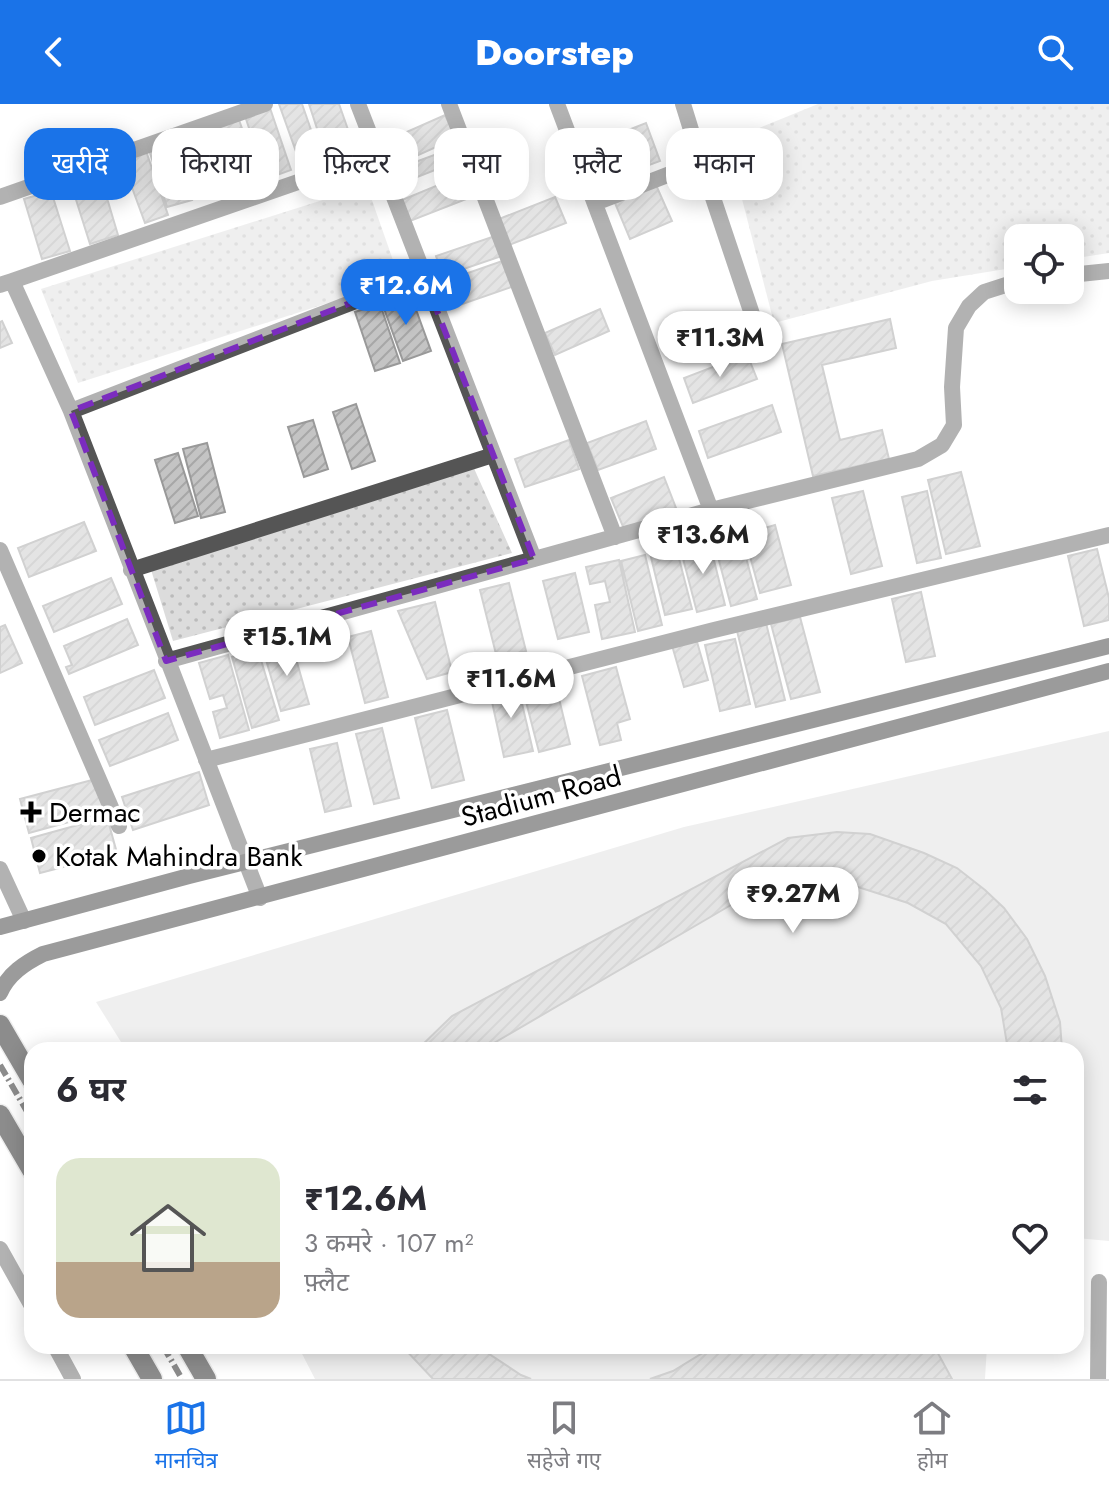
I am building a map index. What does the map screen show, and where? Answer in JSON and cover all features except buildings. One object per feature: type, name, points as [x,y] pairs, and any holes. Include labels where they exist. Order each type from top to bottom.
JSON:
[{"type":"main road","points":[[0,1025],[24,1066]]},
{"type":"main road","points":[[0,1115],[24,1156]]},
{"type":"main road","points":[[138,1354],[152,1379]]},
{"type":"main road","points":[[192,1354],[206,1379]]},
{"type":"street","points":[[0,197],[265,104]]},
{"type":"street","points":[[358,104],[366,128]]},
{"type":"street","points":[[449,104],[615,537]]},
{"type":"street","points":[[557,104],[711,510]]},
{"type":"street","points":[[683,104],[690,128]]},
{"type":"street","points":[[595,203],[666,176]]},
{"type":"street","points":[[260,898],[71,411],[6,283],[295,183]]},
{"type":"street","points":[[394,200],[534,559]]},
{"type":"street","points":[[714,200],[758,332]]},
{"type":"street","points":[[1084,274],[1109,271]]},
{"type":"street","points":[[71,411],[423,275]]},
{"type":"street","points":[[166,661],[711,510],[918,459],[942,445],[954,425],[952,387],[956,328],[969,306],[984,292],[1004,286]]},
{"type":"street","points":[[131,570],[493,455]]},
{"type":"street","points":[[206,760],[714,630],[1109,535]]},
{"type":"street","points":[[0,550],[119,826]]},
{"type":"street","name":"Stadium Road","points":[[0,927],[247,861],[1109,646]]},
{"type":"street","name":"Stadium Road","points":[[0,993],[12,974],[43,954],[1109,671]]},
{"type":"street","points":[[0,869],[24,921]]},
{"type":"street","points":[[0,1249],[24,1292]]},
{"type":"street","points":[[1098,1379],[1104,1362],[1099,1282]]},
{"type":"street","points":[[59,1354],[73,1379]]},
{"type":"highlighted area","points":[[423,275],[534,559],[166,661],[71,411]]},
{"type":"shaded area","points":[[818,104],[1109,104],[1109,253],[1084,257],[1084,224],[1004,224],[1004,269],[932,281],[774,323],[742,200],[783,200],[783,128],[759,128]]},
{"type":"shaded area","points":[[323,200],[372,200],[400,280],[78,383],[41,289]]},
{"type":"shaded area","points":[[468,455],[512,553],[173,641],[148,560]]},
{"type":"shaded area","points":[[1109,731],[1109,1241],[1084,1239],[1084,1042],[121,1042],[96,1002],[684,827]]},
{"type":"shaded area","points":[[302,1354],[987,1354],[985,1379],[315,1379]]},
{"type":"railway","points":[[0,1023],[24,1064]]},
{"type":"railway","points":[[0,1065],[24,1106]]},
{"type":"railway","points":[[168,1354],[182,1379]]},
{"type":"railway","points":[[193,1354],[207,1379]]},
{"type":"place","name":"Dermac","points":[[31,812]]},
{"type":"place","name":"Kotak Mahindra Bank","points":[[39,856]]}]
